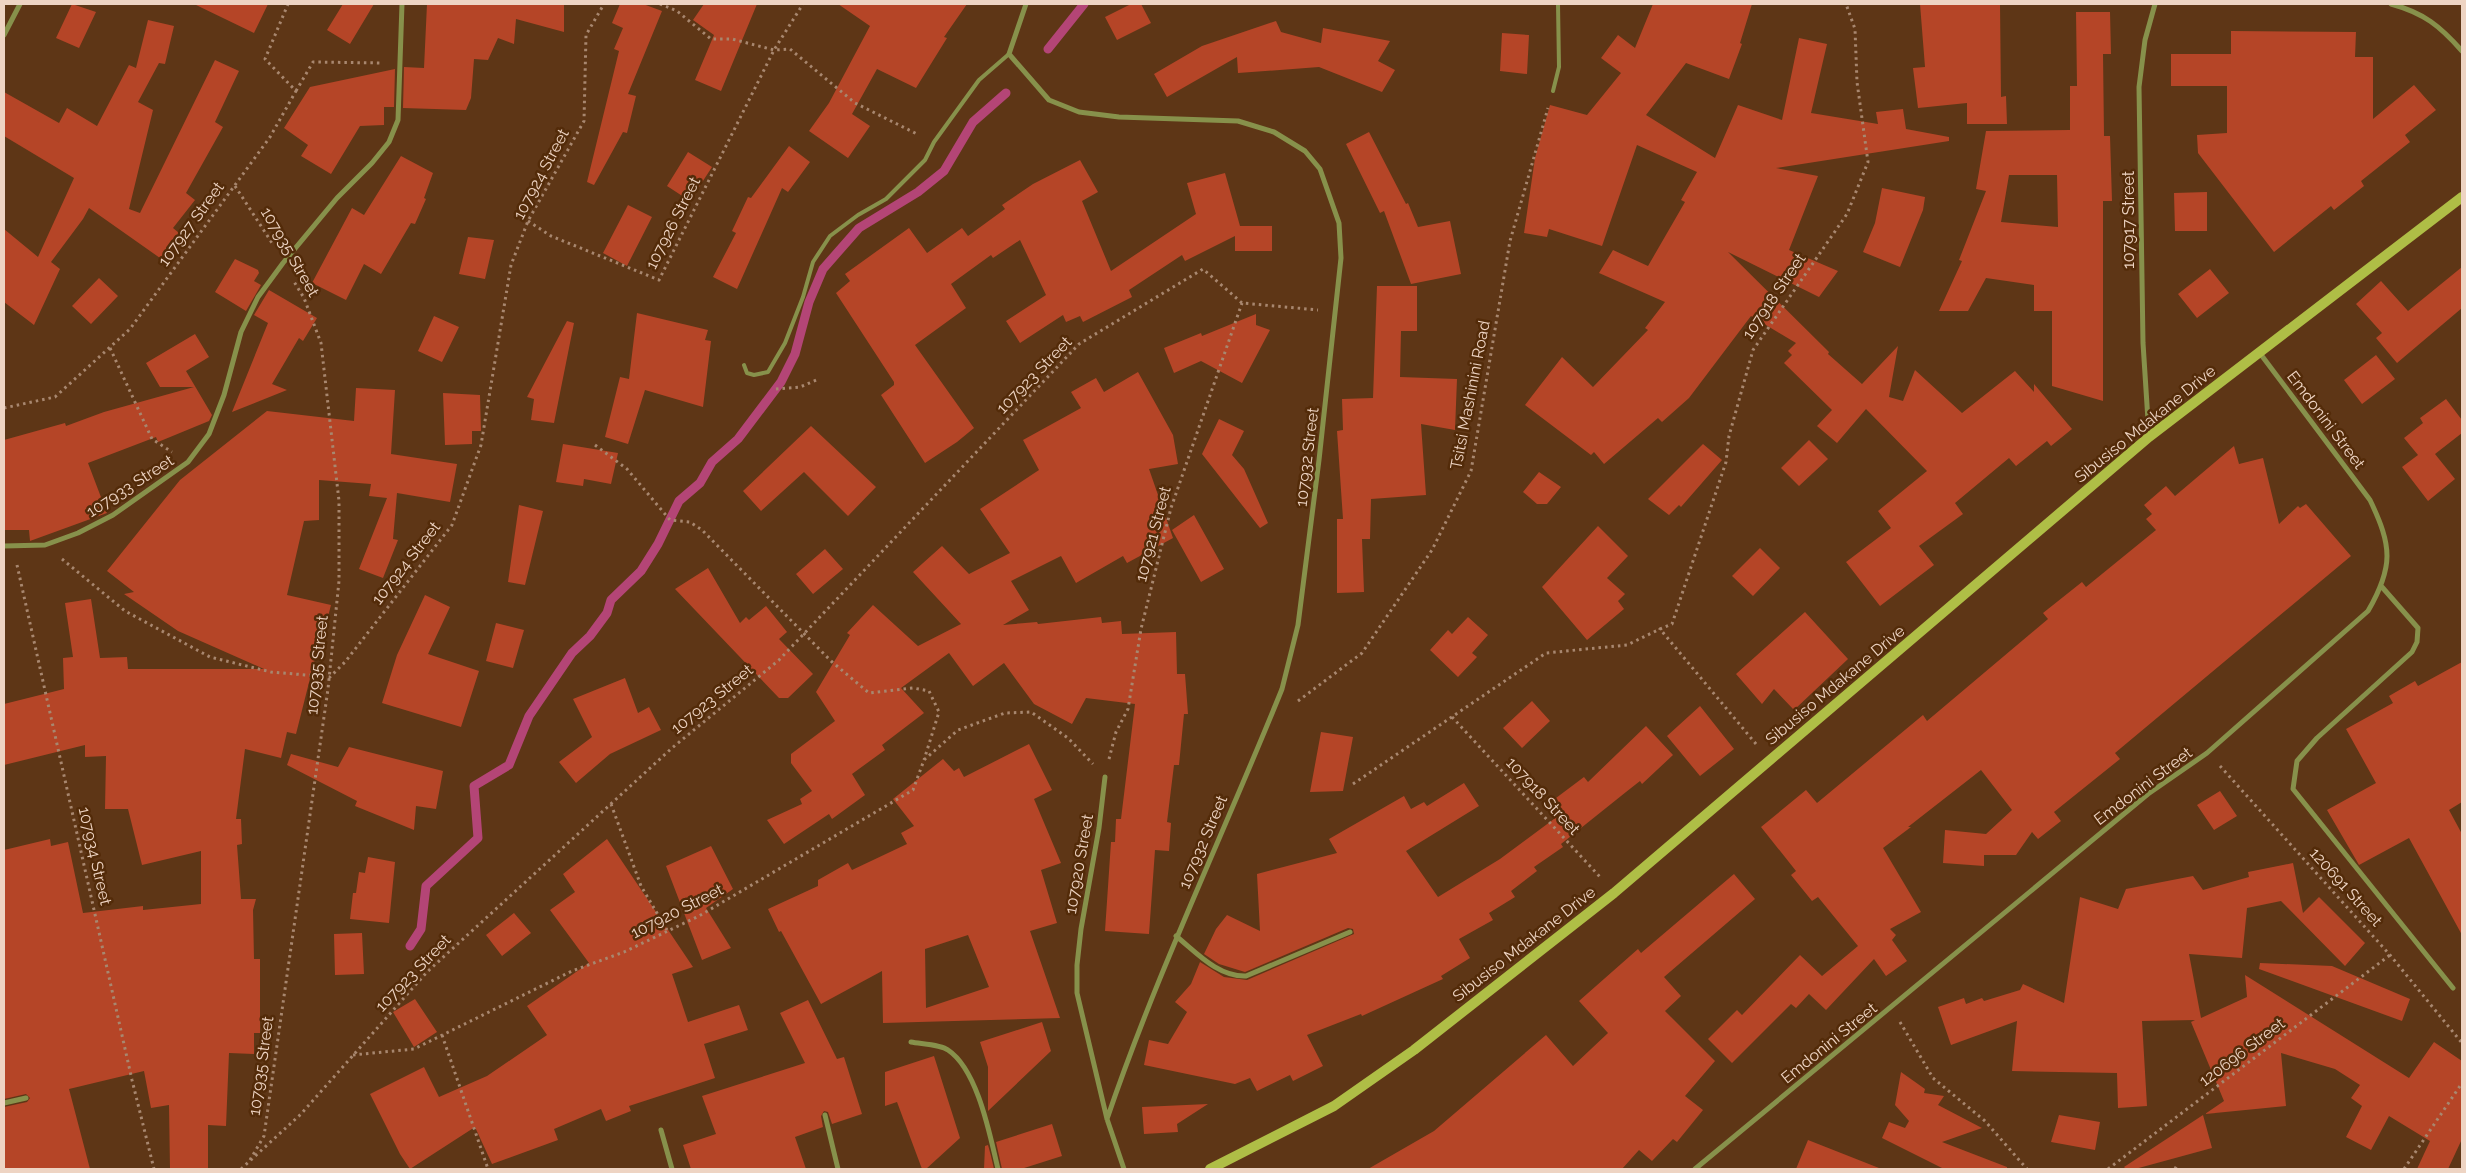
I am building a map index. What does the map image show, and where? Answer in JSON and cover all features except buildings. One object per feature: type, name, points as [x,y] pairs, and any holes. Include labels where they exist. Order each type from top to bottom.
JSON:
[{"type":"street","points":[[4,35],[20,4]]},
{"type":"street","points":[[188,462],[209,434],[224,395],[241,332],[258,297],[283,263],[337,198],[372,164],[389,142],[398,120],[402,4]]},
{"type":"street","points":[[1009,54],[1026,4]]},
{"type":"street","name":"107917 Street","points":[[2149,437],[2142,343],[2139,88],[2145,40],[2155,4]]},
{"type":"street","points":[[2391,4],[2413,10],[2435,22],[2462,51]]},
{"type":"street","name":"107932 Street","points":[[1009,54],[1049,100],[1078,112],[1119,118],[1238,121],[1274,132],[1305,151],[1320,169],[1339,224],[1342,258],[1298,625],[1282,689],[1176,936],[1132,1046],[1107,1118]]},
{"type":"street","name":"Sibusiso Mdakane Drive","points":[[1210,1169],[1334,1106],[1414,1050],[1614,892],[2149,437],[2462,197]]},
{"type":"street","name":"Emdonini Street","points":[[1695,1169],[2148,794],[2207,753],[2368,611],[2382,587],[2386,565],[2387,542],[2370,500],[2259,352]]},
{"type":"street","name":"107933 Street","points":[[4,546],[45,545],[78,533],[113,515],[188,462]]},
{"type":"street","points":[[2382,587],[2418,628],[2417,642],[2412,652],[2312,744],[2297,761],[2293,789],[2453,988]]},
{"type":"street","name":"107920 Street","points":[[1105,777],[1099,828],[1081,929],[1077,965],[1077,993],[1107,1118],[1124,1169]]},
{"type":"street","points":[[1176,936],[1218,970],[1232,976],[1246,976],[1350,932]]},
{"type":"street","points":[[911,1042],[948,1049],[964,1067],[980,1095],[998,1169]]},
{"type":"street","points":[[4,1104],[26,1098]]},
{"type":"street","points":[[825,1115],[838,1169]]},
{"type":"street","points":[[661,1130],[672,1169]]},
{"type":"lane","points":[[1553,91],[1559,67],[1558,4]]},
{"type":"lane","points":[[744,365],[747,373],[754,376],[768,372],[785,343],[803,297],[813,262],[830,236],[858,215],[886,199],[924,160],[934,142],[980,80],[1009,54]]},
{"type":"path","points":[[288,4],[265,59],[296,91]]},
{"type":"path","name":"107924 Street","points":[[330,677],[345,662],[452,525],[482,445],[511,265],[528,221],[584,121],[586,35],[604,4]]},
{"type":"path","points":[[660,4],[677,12],[711,39],[732,39],[774,50],[790,49],[855,103],[934,142]]},
{"type":"path","name":"107926 Street","points":[[528,221],[551,236],[659,280],[774,50],[803,4]]},
{"type":"path","name":"107918 Street","points":[[1353,784],[1546,653],[1626,645],[1672,624],[1726,462],[1729,436],[1753,350],[1847,214],[1868,162],[1858,82],[1855,28],[1846,4]]},
{"type":"path","name":"107927 Street","points":[[4,408],[55,397],[130,330],[270,137],[313,62],[401,64]]},
{"type":"path","name":"Tsitsi Mashinini Road","points":[[1268,723],[1362,653],[1432,550],[1471,471],[1510,241],[1553,91]]},
{"type":"path","name":"107935 Street","points":[[235,186],[304,298],[321,343],[339,501],[339,581],[330,677],[264,1136],[248,1164]]},
{"type":"path","name":"107923 Street","points":[[241,1169],[301,1114],[427,972],[672,748],[779,660],[1080,344],[1203,269],[1242,303]]},
{"type":"path","points":[[1242,303],[1336,311]]},
{"type":"path","name":"107921 Street","points":[[1105,777],[1116,732],[1128,709],[1141,629],[1171,508],[1242,303]]},
{"type":"path","name":"107933 Street","points":[[110,348],[152,439],[188,462]]},
{"type":"path","points":[[768,372],[775,390],[800,387],[819,379]]},
{"type":"path","points":[[595,445],[627,469],[670,520],[690,522],[702,530],[805,632]]},
{"type":"path","points":[[45,545],[125,611],[210,657],[271,672],[330,677]]},
{"type":"path","name":"107934 Street","points":[[13,547],[130,1070],[154,1169]]},
{"type":"path","points":[[1660,629],[1749,738],[1772,758]]},
{"type":"path","name":"107920 Street","points":[[353,1055],[414,1049],[572,971],[624,952],[699,916],[913,790],[938,712],[929,691],[913,688],[869,693],[831,661],[805,632]]},
{"type":"path","name":"107920 Street","points":[[924,760],[958,730],[1005,713],[1031,712],[1068,738],[1105,777]]},
{"type":"path","name":"107918 Street","points":[[1452,717],[1614,892]]},
{"type":"path","name":"120691 Street","points":[[2207,753],[2390,955],[2462,1042]]},
{"type":"path","points":[[611,804],[641,886],[668,930]]},
{"type":"path","name":"120696 Street","points":[[2108,1169],[2390,955]]},
{"type":"path","points":[[1891,1008],[1933,1078],[1985,1121],[2027,1169]]},
{"type":"path","points":[[442,1035],[488,1169]]},
{"type":"path","points":[[2404,1169],[2462,1083]]},
{"type":"waterway","points":[[1048,49],[1084,4]]},
{"type":"waterway","points":[[410,946],[421,929],[426,886],[478,838],[474,786],[509,765],[529,716],[572,653],[590,636],[607,613],[611,600],[641,571],[658,544],[679,501],[700,483],[712,462],[738,439],[781,382],[795,354],[809,302],[823,269],[859,228],[918,192],[944,171],[973,122],[1006,93]]}]
